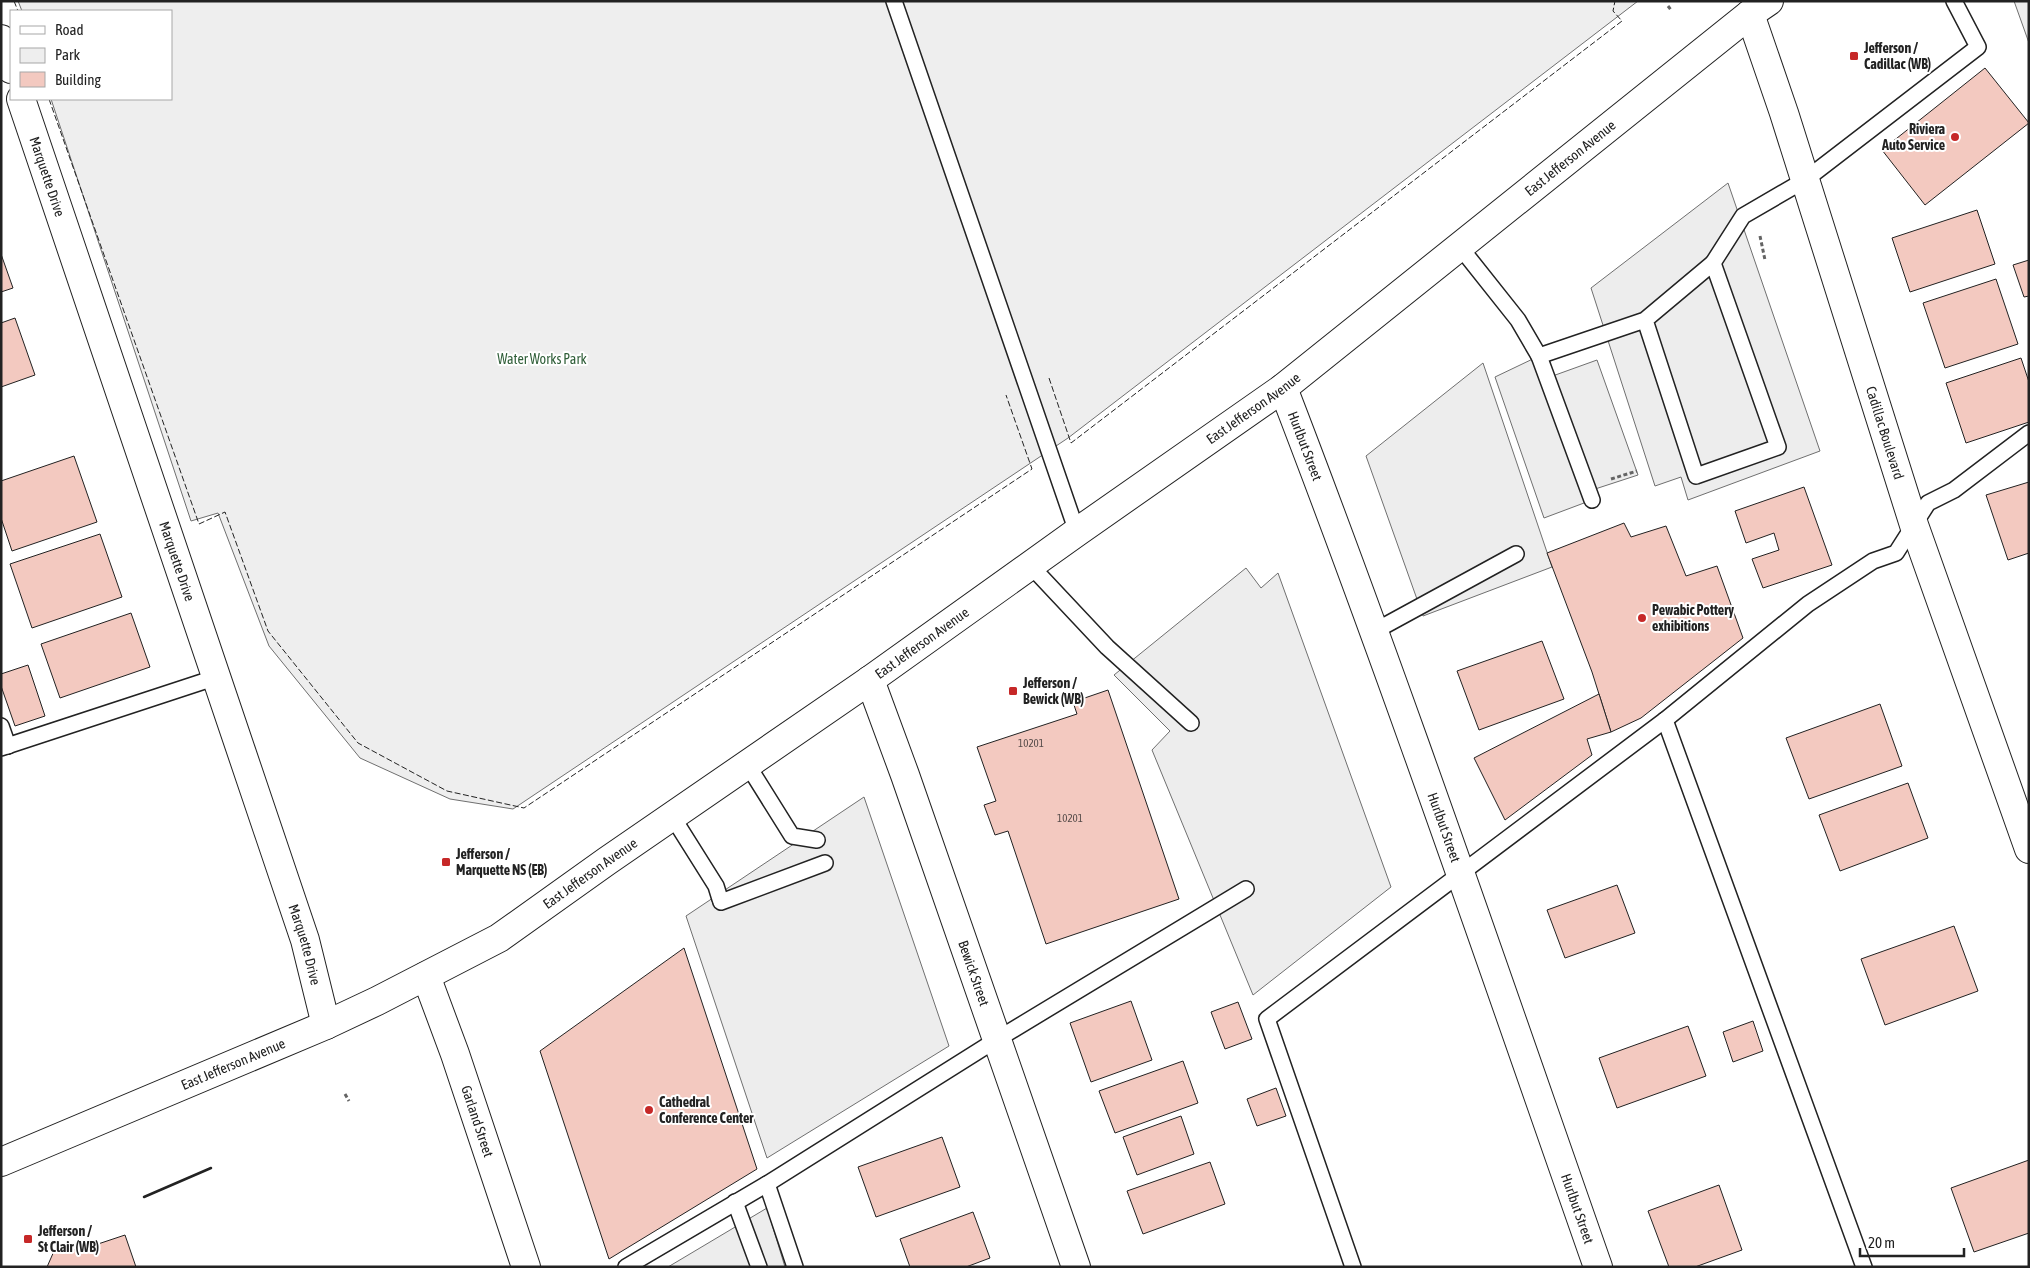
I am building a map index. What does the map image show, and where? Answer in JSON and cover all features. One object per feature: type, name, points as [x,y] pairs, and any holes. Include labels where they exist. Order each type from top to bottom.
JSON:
[{"type":"street","name":"East Jefferson Avenue","points":[[1,1162],[41,1147],[326,1025],[499,938],[870,680],[1030,565],[1283,388],[1759,8]]},
{"type":"street","name":"Cadillac Boulevard","points":[[1759,8],[1805,180],[1914,525],[2029,849]]},
{"type":"street","points":[[1,39],[10,66]]},
{"type":"street","name":"Marquette Drive","points":[[21,100],[305,940],[326,1025]]},
{"type":"street","name":"Hurlbut Street","points":[[1283,388],[1460,874],[1598,1267]]},
{"type":"street","name":"Bewick Street","points":[[870,680],[905,775],[1076,1267]]},
{"type":"street","name":"Garland Street","points":[[426,976],[455,1054],[526,1267]]},
{"type":"lane","points":[[894,1],[1027,382],[1077,532]]},
{"type":"lane","points":[[1539,356],[1645,320],[1713,263],[1743,216],[1805,180],[1978,47],[1954,1]]},
{"type":"lane","points":[[1460,247],[1518,320],[1539,356],[1592,500]]},
{"type":"lane","points":[[1645,320],[1696,476],[1778,447],[1713,263]]},
{"type":"lane","points":[[1353,1267],[1268,1019],[1665,720],[1808,604],[1873,561],[1896,553],[1928,503],[1954,490],[2029,433]]},
{"type":"lane","points":[[1373,632],[1516,554]]},
{"type":"lane","points":[[1030,565],[1107,648],[1191,723]]},
{"type":"lane","points":[[1,726],[5,747],[217,677]]},
{"type":"lane","points":[[1665,720],[1864,1267]]},
{"type":"lane","points":[[747,764],[792,836],[817,840]]},
{"type":"lane","points":[[672,816],[716,886],[721,900],[825,863]]},
{"type":"lane","points":[[626,1267],[767,1184],[996,1040],[1246,890]]},
{"type":"lane","points":[[767,1184],[795,1267]]},
{"type":"lane","points":[[735,1202],[759,1267]]},
{"type":"path","points":[[1668,6],[1671,10]]},
{"type":"path","points":[[1606,481],[1637,471]]},
{"type":"path","points":[[345,1094],[349,1101]]},
{"type":"green space","name":"Water Works Park","points":[[18,1],[1638,1],[1068,438],[513,809],[450,799],[360,758],[269,646],[218,513],[191,521],[51,100],[172,100],[172,10],[22,10]]},
{"type":"shaded area","points":[[2014,1],[2029,1],[2029,43]]},
{"type":"shaded area","points":[[1728,183],[1820,451],[1688,500],[1681,477],[1655,486],[1591,288]]},
{"type":"shaded area","points":[[1539,356],[1547,378],[1597,360],[1638,475],[1589,491],[1592,500],[1544,518],[1495,377]]},
{"type":"shaded area","points":[[1483,363],[1552,567],[1423,616],[1366,456]]},
{"type":"shaded area","points":[[1246,568],[1261,588],[1278,573],[1391,887],[1253,995],[1152,750],[1170,731],[1114,675]]},
{"type":"shaded area","points":[[864,797],[949,1046],[767,1158],[686,916]]},
{"type":"shaded area","points":[[767,1208],[785,1267],[668,1267]]},
{"type":"building","points":[[1985,68],[2029,123],[1925,205],[1882,150]]},
{"type":"building","points":[[1977,210],[1995,264],[1910,292],[1892,238]]},
{"type":"building","points":[[1,254],[13,288],[1,292]]},
{"type":"building","points":[[2029,260],[2029,296],[2024,297],[2013,265]]},
{"type":"building","points":[[1996,279],[2018,344],[1945,368],[1923,303]]},
{"type":"building","points":[[15,318],[35,375],[1,387],[1,323]]},
{"type":"building","points":[[2021,358],[2029,382],[2029,422],[1966,443],[1946,383]]},
{"type":"building","points":[[74,456],[97,522],[12,551],[1,518],[1,481]]},
{"type":"building","points":[[2029,482],[2029,553],[2008,560],[1986,495]]},
{"type":"building","points":[[1804,487],[1832,565],[1763,588],[1752,559],[1779,550],[1774,533],[1746,543],[1735,511]]},
{"type":"building","points":[[1624,523],[1631,537],[1666,526],[1686,576],[1717,566],[1743,638],[1641,718],[1611,732],[1592,672],[1547,553]]},
{"type":"building","points":[[100,534],[122,597],[32,628],[10,564]]},
{"type":"building","points":[[131,613],[150,667],[60,698],[41,644]]},
{"type":"building","points":[[1542,641],[1564,699],[1479,730],[1457,671]]},
{"type":"building","points":[[28,665],[45,716],[15,726],[1,686],[1,674]]},
{"type":"building","points":[[1108,690],[1179,899],[1046,944],[1008,831],[995,835],[984,805],[996,801],[977,747],[1077,714],[1073,702]]},
{"type":"building","points":[[1599,694],[1611,732],[1587,739],[1592,755],[1505,820],[1474,758]]},
{"type":"building","points":[[1880,704],[1902,766],[1809,799],[1786,738]]},
{"type":"building","points":[[1908,783],[1928,838],[1840,871],[1819,815]]},
{"type":"building","points":[[1617,885],[1635,933],[1565,958],[1547,910]]},
{"type":"building","points":[[1954,926],[1978,991],[1885,1025],[1861,959]]},
{"type":"building","name":"Cathedral Conference Center","points":[[684,948],[757,1169],[609,1259],[540,1051]]},
{"type":"building","points":[[1131,1001],[1152,1060],[1091,1082],[1070,1023]]},
{"type":"building","points":[[1238,1002],[1252,1039],[1225,1049],[1211,1012]]},
{"type":"building","points":[[1753,1021],[1763,1051],[1733,1062],[1723,1032]]},
{"type":"building","points":[[1688,1026],[1706,1076],[1617,1108],[1599,1058]]},
{"type":"building","points":[[1183,1061],[1198,1103],[1115,1133],[1099,1091]]},
{"type":"building","points":[[1276,1088],[1286,1116],[1257,1126],[1247,1099]]},
{"type":"building","points":[[1181,1116],[1194,1154],[1137,1175],[1123,1137]]},
{"type":"building","points":[[942,1137],[960,1187],[876,1217],[858,1167]]},
{"type":"building","points":[[2029,1160],[2029,1233],[1974,1252],[1951,1188]]},
{"type":"building","points":[[1210,1162],[1225,1204],[1143,1234],[1127,1191]]},
{"type":"building","points":[[1719,1185],[1742,1250],[1695,1267],[1669,1267],[1648,1211]]},
{"type":"building","points":[[973,1212],[990,1258],[966,1267],[910,1267],[900,1239]]},
{"type":"building","points":[[125,1235],[136,1267],[47,1267],[58,1242],[77,1251]]},
{"type":"fence","points":[[14,1],[18,10]]},
{"type":"fence","points":[[1049,378],[1071,443],[1622,21],[1613,11],[1615,1]]},
{"type":"fence","points":[[49,100],[199,524],[225,512],[268,631],[358,743],[447,791],[524,808],[1032,469],[1006,395]]},
{"type":"wall","points":[[144,1197],[211,1168]]},
{"type":"place","name":"Jefferson / Cadillac (WB)","points":[[1854,56]]},
{"type":"place","name":"Riviera Auto Service","points":[[1955,137]]},
{"type":"place","name":"Pewabic Pottery exhibitions","points":[[1642,618]]},
{"type":"place","name":"Jefferson / Bewick (WB)","points":[[1013,691]]},
{"type":"place","name":"Jefferson / Marquette NS (EB)","points":[[446,862]]},
{"type":"place","name":"Cathedral Conference Center","points":[[649,1110]]},
{"type":"place","name":"Jefferson / St Clair (WB)","points":[[28,1239]]}]
